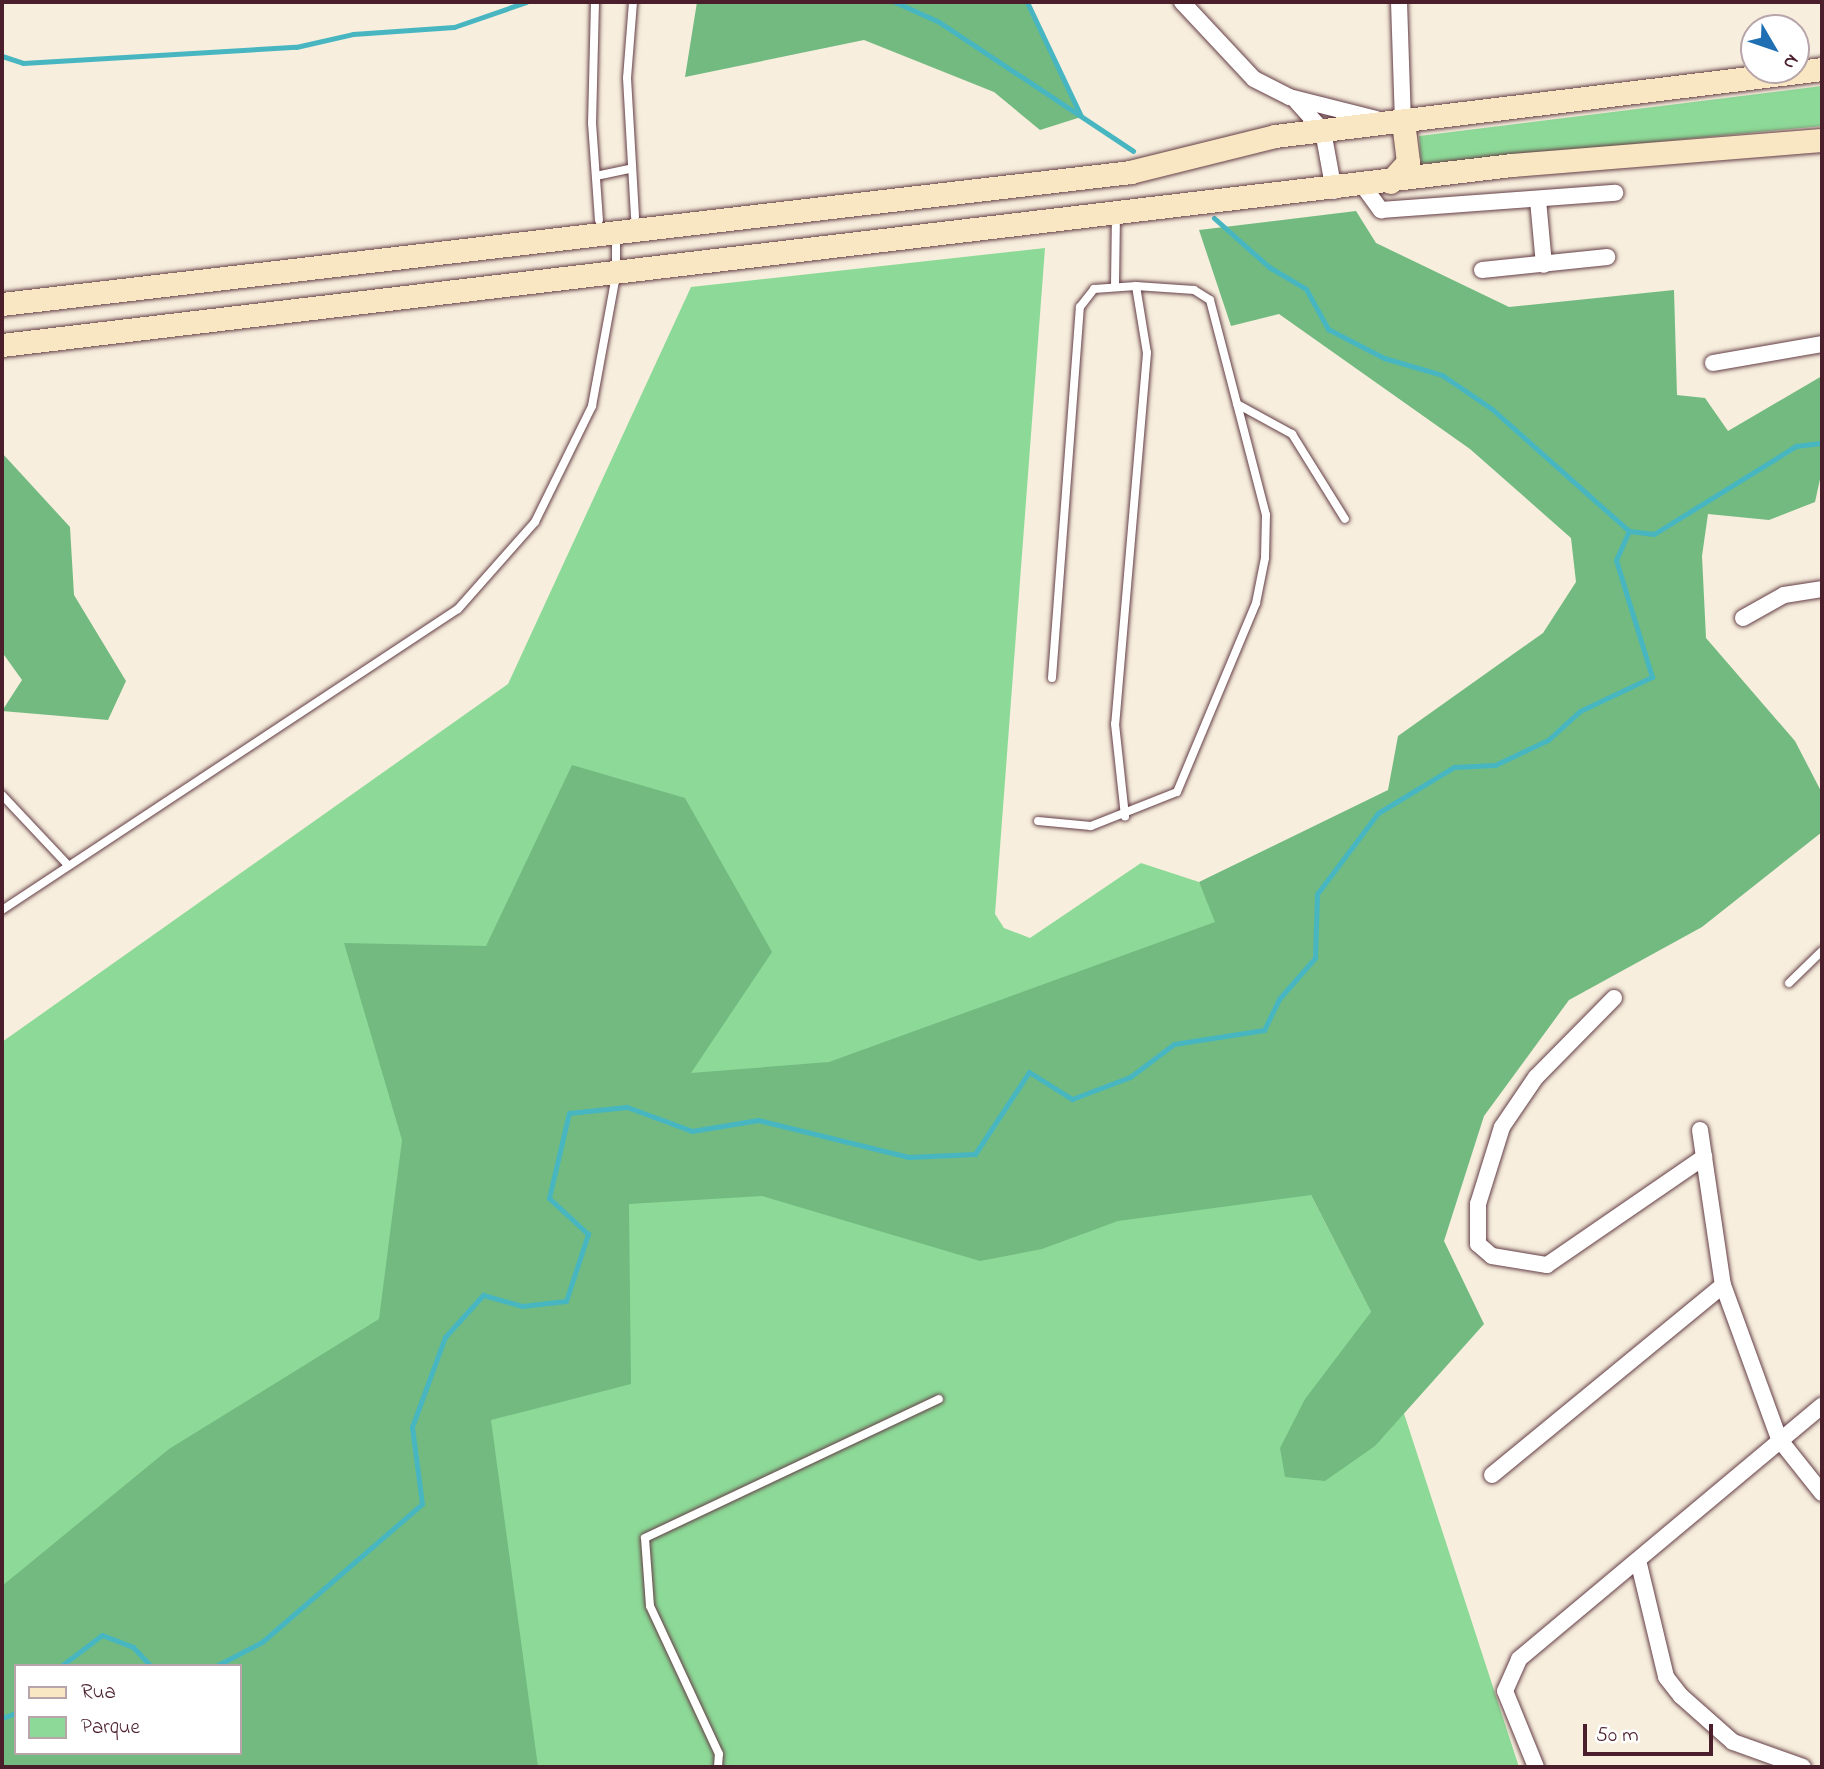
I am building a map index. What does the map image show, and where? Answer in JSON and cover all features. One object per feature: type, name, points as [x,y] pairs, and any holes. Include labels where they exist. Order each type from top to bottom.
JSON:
[{"type":"street","points":[[1182,2],[1230,59],[1289,97],[1323,131],[1334,191]]},
{"type":"street","points":[[1390,182],[1408,162],[1398,123],[1399,2]]},
{"type":"street","points":[[2,304],[608,227],[961,192],[1130,172],[1323,131],[1822,69]]},
{"type":"street","points":[[1289,97],[1398,123]]},
{"type":"street","points":[[2,345],[616,275],[1218,199],[1334,191],[1604,155],[1679,155],[1822,140]]},
{"type":"street","points":[[1364,187],[1381,210],[1615,193]]},
{"type":"street","points":[[961,192],[964,232]]},
{"type":"street","points":[[1538,200],[1544,265]]},
{"type":"street","points":[[1482,270],[1607,257]]},
{"type":"street","points":[[1713,363],[1822,344]]},
{"type":"street","points":[[1743,618],[1784,595],[1822,589]]},
{"type":"street","points":[[1614,998],[1536,1077],[1502,1127],[1478,1204],[1478,1244],[1492,1256],[1547,1265],[1704,1157]]},
{"type":"street","points":[[1700,1130],[1723,1285],[1779,1439],[1822,1493]]},
{"type":"street","points":[[1492,1475],[1723,1285]]},
{"type":"street","points":[[1536,1767],[1506,1691],[1519,1659],[1779,1439],[1822,1406]]},
{"type":"street","points":[[1638,1560],[1667,1677],[1681,1696],[1733,1742],[1802,1767]]},
{"type":"lane","points":[[2,910],[67,864],[458,609],[535,522],[592,406],[616,275],[596,176],[595,2]]},
{"type":"lane","points":[[633,2],[630,169],[635,217]]},
{"type":"lane","points":[[596,176],[630,169]]},
{"type":"lane","points":[[1115,214],[1115,285]]},
{"type":"lane","points":[[1038,821],[1091,826],[1125,816],[1177,792],[1256,603],[1266,515],[1205,293],[1115,285],[1094,289],[1080,307],[1052,678]]},
{"type":"lane","points":[[1125,816],[1115,724],[1147,353],[1136,286]]},
{"type":"lane","points":[[1237,404],[1292,434],[1345,519]]},
{"type":"lane","points":[[2,795],[67,864]]},
{"type":"lane","points":[[1789,982],[1822,951]]},
{"type":"lane","points":[[718,1767],[719,1754],[650,1606],[645,1538],[939,1399]]},
{"type":"green space","points":[[697,2],[1027,2],[1081,117],[1040,130],[994,92],[864,40],[685,77]]},
{"type":"green space","points":[[1822,86],[1822,126],[1421,164],[1419,136]]},
{"type":"green space","points":[[1356,211],[1376,243],[1509,307],[1674,290],[1677,395],[1705,398],[1728,431],[1822,376],[1822,470],[1815,502],[1769,520],[1708,514],[1702,556],[1706,638],[1795,741],[1822,793],[1822,832],[1702,927],[1569,1000],[1484,1116],[1444,1241],[1484,1324],[1375,1446],[1325,1481],[1285,1477],[1280,1448],[1305,1399],[1371,1312],[1311,1195],[1118,1221],[1042,1249],[980,1261],[762,1196],[629,1204],[631,1384],[491,1420],[538,1767],[2,1767],[2,1586],[169,1449],[379,1319],[402,1140],[344,943],[486,946],[572,765],[685,798],[772,952],[691,1073],[829,1062],[1215,922],[1199,882],[1388,790],[1398,736],[1543,633],[1576,582],[1571,538],[1470,449],[1279,314],[1231,326],[1199,230]]},
{"type":"green space","points":[[1045,248],[995,914],[1004,928],[1030,938],[1141,863],[1199,882],[1264,1030],[1311,1195],[1371,1312],[1519,1767],[2,1767],[2,1042],[508,684],[691,287]]},
{"type":"green space","points":[[2,453],[70,527],[74,595],[126,681],[108,720],[2,711],[22,680],[2,652]]},
{"type":"waterway","points":[[2,56],[23,63],[296,47],[353,34],[454,27],[526,2]]},
{"type":"waterway","points":[[895,2],[939,22],[1133,151]]},
{"type":"waterway","points":[[1027,2],[1081,116]]},
{"type":"waterway","points":[[1214,218],[1269,267],[1306,289],[1328,329],[1384,358],[1442,375],[1492,409],[1629,531]]},
{"type":"waterway","points":[[220,1664],[262,1642],[422,1504],[412,1427],[445,1337],[483,1295],[522,1306],[566,1301],[588,1234],[549,1198],[569,1113],[627,1107],[692,1131],[758,1120],[909,1157],[975,1154],[1029,1072],[1072,1099],[1130,1077],[1174,1044],[1264,1030],[1279,999],[1315,958],[1317,894],[1378,813],[1454,767],[1495,765],[1548,740],[1580,711],[1652,677],[1616,560],[1629,531],[1654,534],[1796,446],[1822,443]]},
{"type":"waterway","points":[[64,1664],[102,1635],[133,1647],[149,1664]]},
{"type":"waterway","points":[[2,1718],[14,1714]]}]
